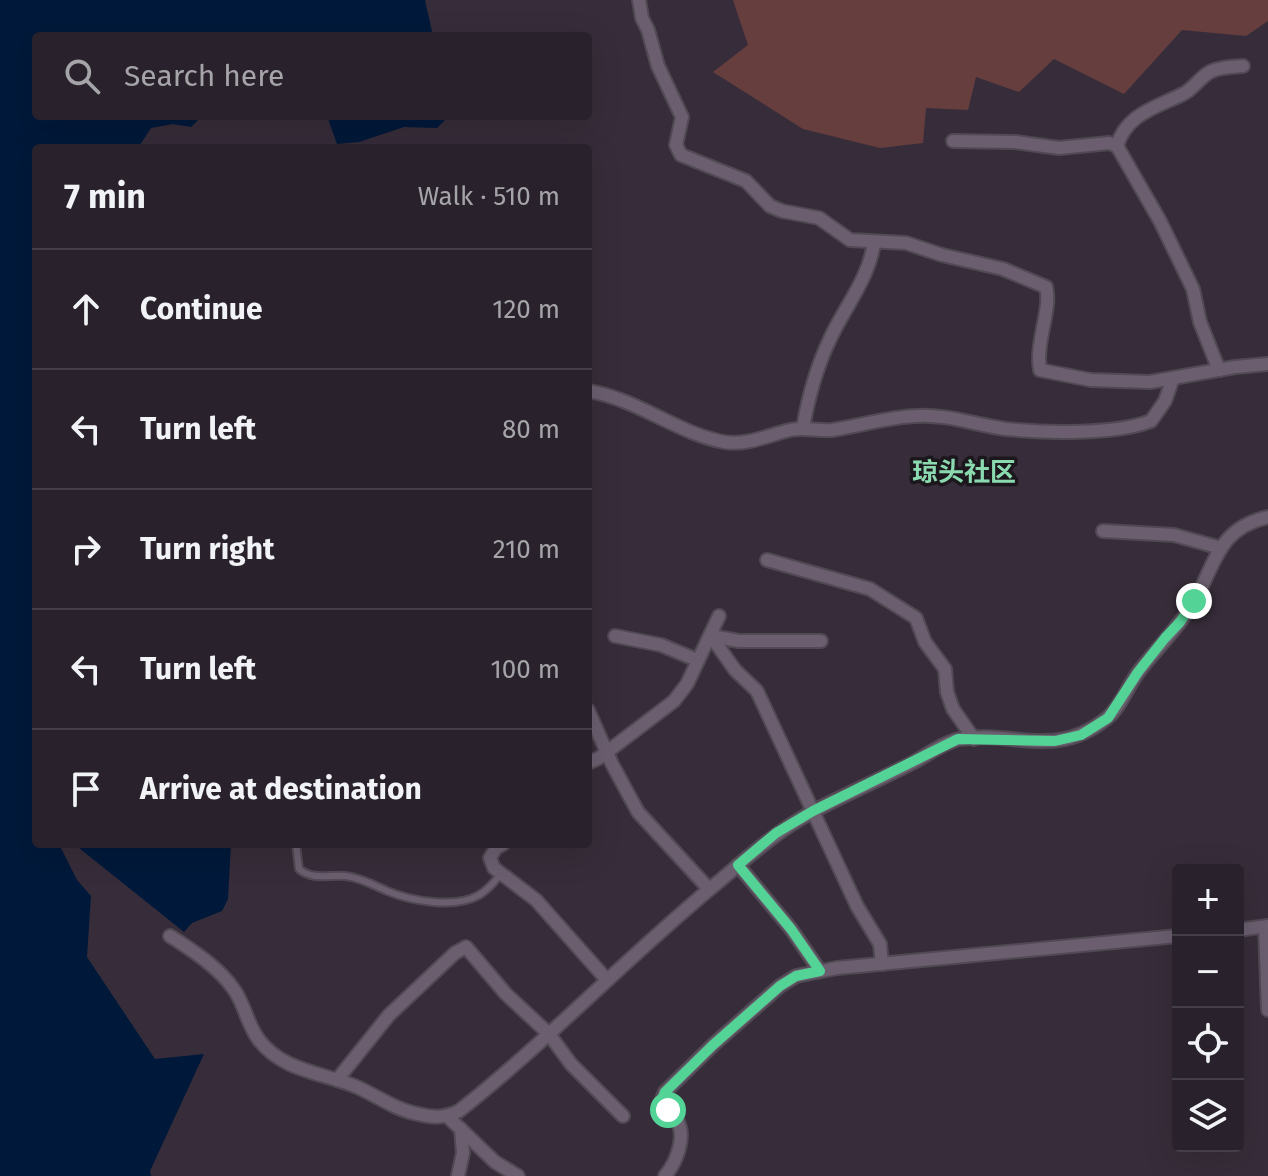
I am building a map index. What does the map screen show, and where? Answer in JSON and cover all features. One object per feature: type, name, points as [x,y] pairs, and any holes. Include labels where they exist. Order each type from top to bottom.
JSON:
[{"type":"street","points":[[639,0],[658,66],[682,117],[676,145],[681,155],[746,181],[770,206],[819,218],[850,240],[906,243],[1003,269],[1046,287],[1049,298],[1038,356],[1040,370],[1091,380],[1150,382],[1268,364]]},
{"type":"street","points":[[1117,146],[1120,135],[1128,125],[1156,104],[1186,93],[1212,71],[1243,66]]},
{"type":"street","points":[[953,141],[1015,142],[1059,148],[1109,143],[1117,146],[1160,221],[1193,289],[1200,322],[1219,370]]},
{"type":"street","points":[[803,428],[808,398],[823,357],[859,285],[874,242]]},
{"type":"street","points":[[592,392],[631,402],[659,417],[726,443],[754,440],[803,428],[819,431],[913,416],[943,415],[1004,428],[1123,428],[1151,421],[1165,401],[1173,378]]},
{"type":"street","points":[[170,936],[208,963],[234,990],[259,1040],[280,1059],[415,1114],[448,1117],[466,1106],[776,833],[813,811],[958,739],[1055,741],[1081,735],[1108,718],[1138,672],[1194,601],[1213,558],[1240,527],[1268,517]]},
{"type":"street","points":[[1103,531],[1174,535],[1221,548]]},
{"type":"street","points":[[767,560],[870,589],[916,618],[925,642],[945,669],[947,692],[953,709],[974,739]]},
{"type":"street","points":[[592,760],[674,701],[687,684],[719,616]]},
{"type":"street","points":[[615,636],[661,645],[697,660]]},
{"type":"street","points":[[711,636],[739,641],[821,641]]},
{"type":"street","points":[[711,636],[735,670],[757,691],[857,906],[880,944],[882,964]]},
{"type":"street","points":[[592,719],[638,812],[709,889]]},
{"type":"street","points":[[496,848],[490,858],[494,868],[536,900],[607,980]]},
{"type":"street","points":[[738,865],[791,929],[820,971]]},
{"type":"street","points":[[1244,929],[1267,926],[1268,1010]]},
{"type":"street","points":[[665,1176],[678,1150],[681,1131],[677,1119],[661,1102],[665,1092],[713,1045],[780,986],[796,976],[882,964],[1172,937]]},
{"type":"street","points":[[337,1080],[389,1015],[455,953],[466,947],[506,994],[549,1034],[571,1064],[623,1116]]},
{"type":"street","points":[[448,1117],[495,1162],[518,1176]]},
{"type":"street","points":[[458,1176],[463,1153],[461,1129]]},
{"type":"lane","points":[[296,848],[299,869],[306,875],[327,878],[345,876],[388,892],[431,901],[464,900],[479,895],[501,874]]},
{"type":"shaded area","points":[[733,0],[1268,0],[1268,21],[1246,36],[1182,30],[1124,94],[1054,59],[1019,92],[976,77],[968,110],[926,108],[923,143],[880,148],[803,129],[713,72],[748,45]]},
{"type":"water","points":[[0,0],[425,0],[432,32],[32,32],[32,120],[198,120],[191,127],[173,124],[151,128],[141,144],[32,144],[32,848],[61,848],[77,880],[91,896],[87,957],[155,1059],[204,1054],[150,1171],[151,1176],[0,1176]]},
{"type":"water","points":[[328,120],[445,120],[437,128],[404,127],[359,142],[337,144]]},
{"type":"water","points":[[79,848],[231,848],[228,899],[222,911],[192,923],[184,932]]},
{"type":"district","name":"琼头社区","points":[[964,472]]},
{"type":"route","points":[[668,1110],[661,1102],[665,1092],[713,1045],[780,986],[796,976],[820,971],[791,929],[738,865],[776,833],[813,811],[958,739],[1055,741],[1081,735],[1108,718],[1138,672],[1194,601]]}]
